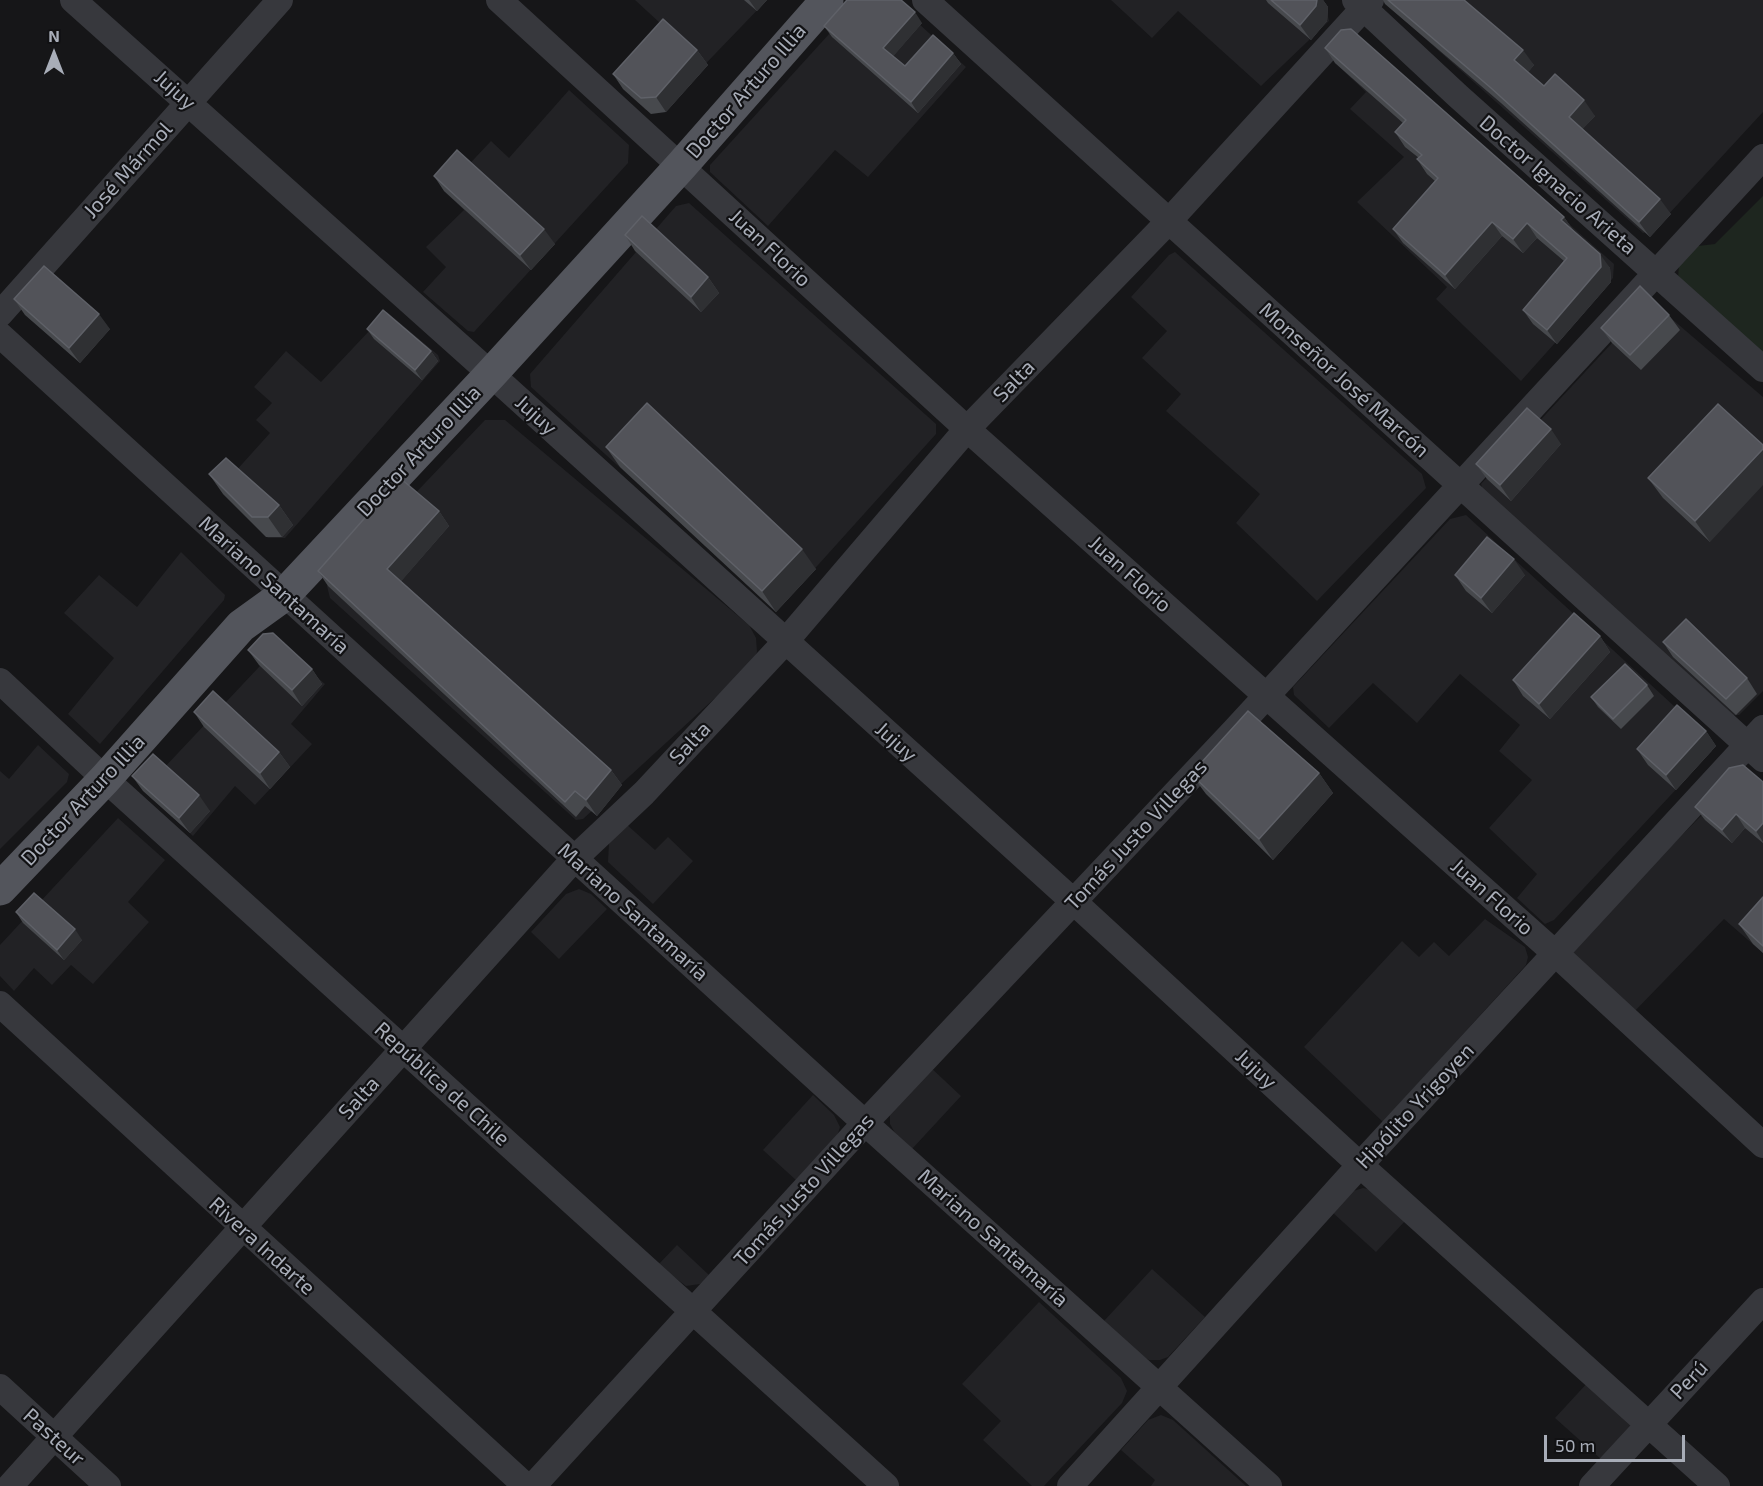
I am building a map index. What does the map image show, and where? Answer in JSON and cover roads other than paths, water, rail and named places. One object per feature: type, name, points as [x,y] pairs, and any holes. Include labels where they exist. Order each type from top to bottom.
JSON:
[{"type":"main road","name":"Doctor Arturo Illia","points":[[0,890],[105,779],[241,626],[284,595],[491,374],[681,166],[827,0]]},
{"type":"street","name":"Jujuy","points":[[73,0],[491,374],[1074,902],[1360,1165],[1718,1486]]},
{"type":"street","name":"José Mármol","points":[[0,314],[280,0]]},
{"type":"street","name":"Juan Florio","points":[[499,0],[968,429],[1556,954],[1763,1145]]},
{"type":"street","name":"Monseñor José Marcón","points":[[925,0],[1461,486],[1758,744]]},
{"type":"street","name":"Salta","points":[[10,1486],[575,858],[644,793],[785,642],[968,429],[1169,221],[1363,3]]},
{"type":"street","name":"Doctor Ignacio Arieta","points":[[1363,3],[1458,96],[1763,369]]},
{"type":"street","name":"Tomás Justo Villegas","points":[[533,1486],[694,1313],[865,1123],[1074,902],[1763,158]]},
{"type":"street","name":"Mariano Santamaría","points":[[0,335],[865,1123],[1269,1486]]},
{"type":"street","name":"República de Chile","points":[[0,681],[105,779],[886,1486]]},
{"type":"street","name":"Hipólito Yrigoyen","points":[[1070,1486],[1360,1165],[1556,954],[1758,744]]},
{"type":"street","name":"Rivera Indarte","points":[[0,1004],[526,1486]]},
{"type":"street","name":"Perú","points":[[1592,1486],[1763,1301]]},
{"type":"street","name":"Pasteur","points":[[0,1387],[108,1486]]}]
